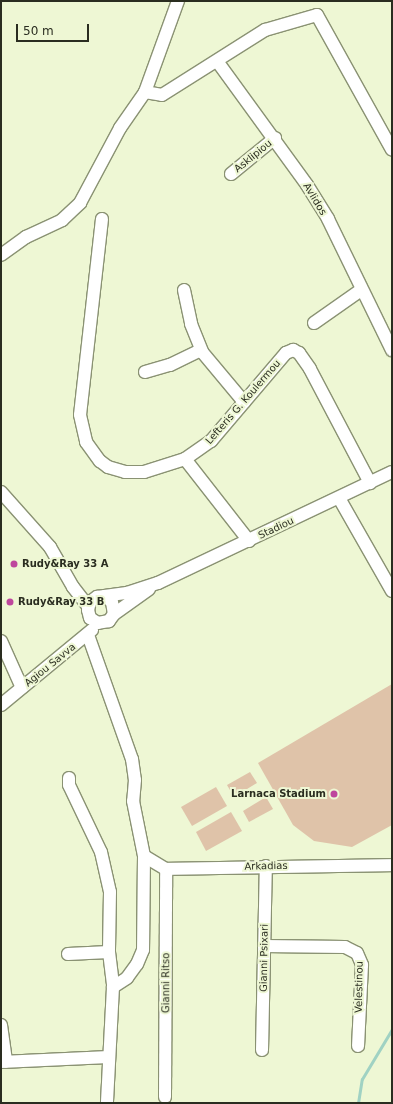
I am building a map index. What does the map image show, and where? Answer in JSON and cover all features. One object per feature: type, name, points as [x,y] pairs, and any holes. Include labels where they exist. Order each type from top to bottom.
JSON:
[{"type":"street","points":[[1,255],[19,242],[62,220],[74,210],[86,194],[120,128],[145,92],[178,1]]},
{"type":"street","points":[[145,92],[162,95],[265,30],[317,15],[392,150]]},
{"type":"street","name":"Avlidos","points":[[217,61],[275,138],[328,219],[361,290],[391,346]]},
{"type":"street","name":"Asklipiou","points":[[231,174],[275,138]]},
{"type":"street","name":"Lefteris G. Koulermou","points":[[102,219],[80,415],[82,430],[93,454],[100,461],[108,467],[125,472],[144,472],[185,459],[210,441],[286,353],[293,350],[299,353],[370,483]]},
{"type":"street","points":[[184,290],[191,324],[202,350],[210,364],[244,402]]},
{"type":"street","points":[[314,323],[361,290]]},
{"type":"street","points":[[145,372],[170,365],[202,350]]},
{"type":"street","points":[[185,459],[249,541]]},
{"type":"street","name":"Stadiou","points":[[105,596],[127,593],[158,583],[392,472]]},
{"type":"street","points":[[1,492],[50,547],[72,587],[88,606],[90,618],[98,623],[110,621],[114,614],[112,602],[105,596],[93,599],[88,606]]},
{"type":"street","points":[[339,498],[392,591]]},
{"type":"street","name":"Stadiou","points":[[114,614],[158,583]]},
{"type":"street","name":"Agiou Savva","points":[[1,705],[88,635],[98,623]]},
{"type":"street","points":[[88,635],[132,758],[135,780],[133,801],[144,856],[143,950],[137,964],[127,978],[113,987]]},
{"type":"street","points":[[1,641],[22,688]]},
{"type":"street","points":[[69,778],[69,785],[101,852],[110,892],[109,952],[113,987],[107,1103]]},
{"type":"street","points":[[144,856],[166,869]]},
{"type":"street","name":"Arkadias","points":[[166,869],[266,866],[392,865]]},
{"type":"street","name":"Gianni Psixari","points":[[262,1050],[266,866]]},
{"type":"street","name":"Gianni Ritso","points":[[165,1097],[166,869]]},
{"type":"street","name":"Velestinou","points":[[264,946],[345,947],[357,953],[362,965],[358,1046]]},
{"type":"street","points":[[68,954],[109,952]]},
{"type":"street","points":[[1,1025],[4,1062],[109,1057]]},
{"type":"shaded area","name":"Larnaca Stadium","points":[[392,684],[392,825],[352,847],[314,841],[293,825],[258,763]]},
{"type":"shaded area","points":[[250,772],[257,783],[234,797],[227,785]]},
{"type":"shaded area","points":[[216,787],[227,806],[192,826],[181,807]]},
{"type":"shaded area","points":[[266,797],[273,809],[249,822],[243,811]]},
{"type":"shaded area","points":[[231,812],[242,831],[206,851],[196,832]]},
{"type":"waterway","points":[[358,1103],[362,1079],[392,1029]]},
{"type":"place","name":"Rudy&Ray 33 A","points":[[14,564]]},
{"type":"place","name":"Rudy&Ray 33 B","points":[[10,602]]},
{"type":"place","name":"Larnaca Stadium","points":[[334,794]]}]
